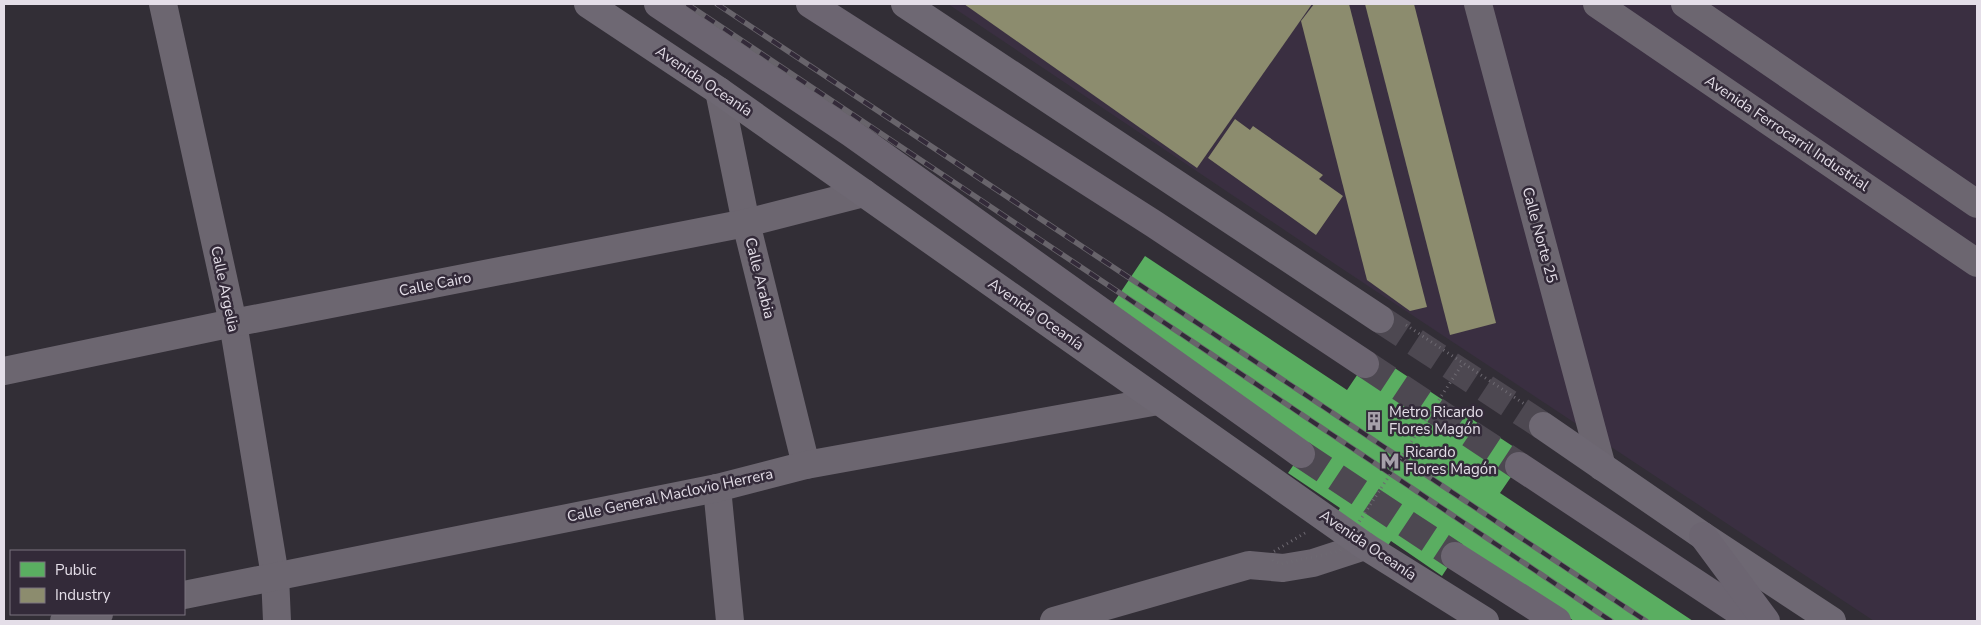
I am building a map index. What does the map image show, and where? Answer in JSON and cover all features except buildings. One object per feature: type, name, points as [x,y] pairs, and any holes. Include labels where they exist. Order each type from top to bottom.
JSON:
[{"type":"highway","points":[[658,4],[851,133],[1301,454]]},
{"type":"highway","points":[[810,4],[1154,224],[1365,364]]},
{"type":"highway","points":[[1519,466],[1753,621]]},
{"type":"highway","points":[[1703,536],[1766,621]]},
{"type":"highway","points":[[1455,556],[1557,621]]},
{"type":"main road","name":"Avenida Oceanía","points":[[588,4],[719,91],[864,192],[1366,546],[1485,621]]},
{"type":"main road","points":[[905,4],[1390,320]]},
{"type":"main road","points":[[1538,417],[1602,467],[1832,621]]},
{"type":"street","name":"Calle Argelia","points":[[163,4],[233,324],[275,576],[277,621]]},
{"type":"street","name":"Calle Norte 25","points":[[1478,4],[1602,467]]},
{"type":"street","name":"Avenida Ferrocarril Industrial","points":[[1597,4],[1977,263]]},
{"type":"street","points":[[1685,4],[1977,204]]},
{"type":"street","name":"Calle Arabia","points":[[719,91],[746,223],[806,464]]},
{"type":"street","name":"Calle Cairo","points":[[4,371],[746,223],[864,192]]},
{"type":"street","name":"Calle General Maclovio Herrera","points":[[185,596],[275,576],[717,488],[806,464],[1158,401]]},
{"type":"street","points":[[717,488],[730,621]]},
{"type":"street","points":[[1054,621],[1249,565],[1283,568],[1313,563],[1366,546]]},
{"type":"street","points":[[64,621],[94,615]]},
{"type":"path","points":[[1390,320],[1463,363],[1538,417]]},
{"type":"path","points":[[1305,533],[1273,552],[1273,560],[1280,564],[1340,551],[1463,363]]},
{"type":"shaded area","points":[[948,4],[1977,4],[1977,621],[1874,621],[1335,264]]},
{"type":"tunnel","points":[[1380,319],[1543,426]]},
{"type":"tunnel","points":[[1365,364],[1519,466]]},
{"type":"tunnel","points":[[1301,454],[1455,556]]},
{"type":"railway","points":[[687,4],[1611,621]]},
{"type":"railway","points":[[717,4],[1646,621]]},
{"type":"place","name":"Metro Ricardo Flores Magón","points":[[1374,421]]},
{"type":"place","name":"Ricardo Flores Magón","points":[[1390,461]]}]
